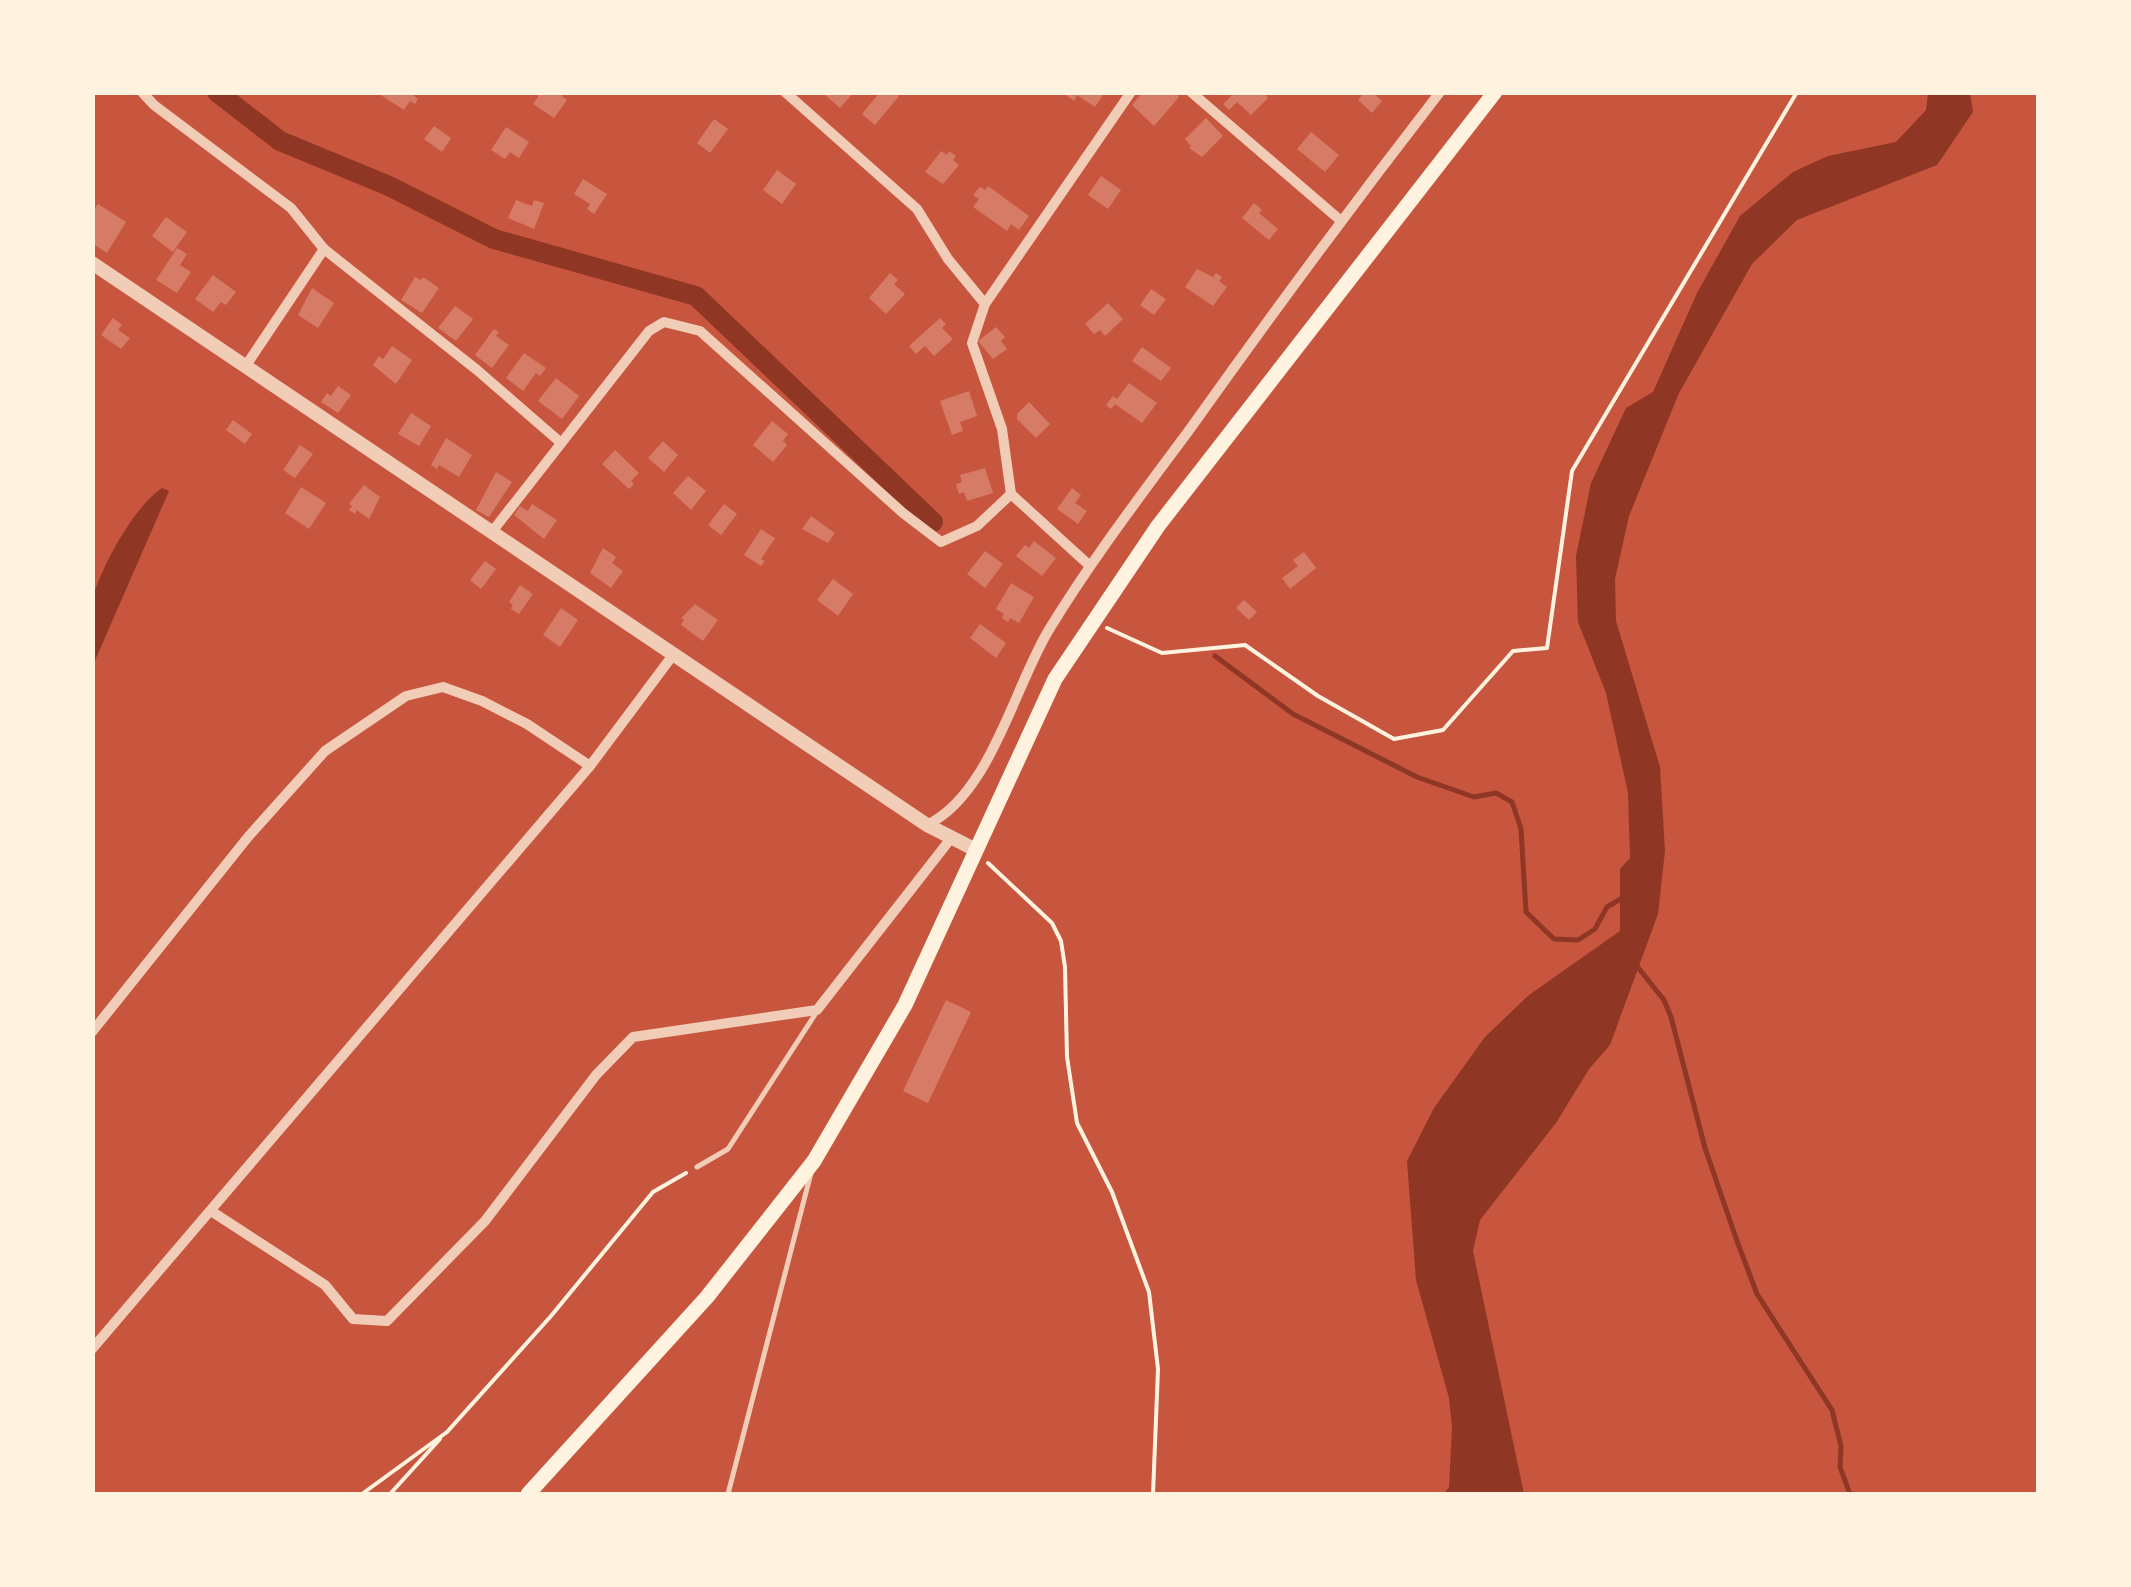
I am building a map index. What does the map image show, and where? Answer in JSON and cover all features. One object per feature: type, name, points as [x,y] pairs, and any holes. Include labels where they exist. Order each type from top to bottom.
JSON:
[{"type":"main road","points":[[528,1494],[707,1297],[814,1161],[905,1005],[1055,679],[1158,526],[1495,92]]},
{"type":"street","points":[[142,92],[291,208],[324,249],[477,370],[560,442]]},
{"type":"street","points":[[784,92],[916,209],[948,259],[985,304]]},
{"type":"street","points":[[1090,566],[1010,494],[1002,429],[972,342],[985,304],[1131,92]]},
{"type":"street","points":[[1191,92],[1340,220]]},
{"type":"street","points":[[928,824],[958,805],[985,760],[1036,650],[1090,566],[1340,220],[1440,92]]},
{"type":"street","points":[[244,367],[324,249]]},
{"type":"street","points":[[92,263],[673,656],[928,824],[974,849]]},
{"type":"street","points":[[491,533],[649,331],[664,322],[700,331],[903,513],[941,542],[977,526],[1010,494]]},
{"type":"street","points":[[92,1349],[590,766],[673,656]]},
{"type":"street","points":[[92,1032],[248,837],[325,752],[406,696],[443,688],[482,700],[590,766]]},
{"type":"street","points":[[211,1211],[324,1285],[353,1319],[387,1321],[485,1221],[596,1074],[633,1037],[817,1010],[952,837]]},
{"type":"lane","points":[[697,1167],[728,1149],[817,1010]]},
{"type":"lane","points":[[728,1494],[814,1161]]},
{"type":"path","points":[[1094,621],[1162,653],[1245,644],[1318,696],[1394,739],[1443,730],[1512,651],[1546,648],[1572,470],[1797,92]]},
{"type":"path","points":[[974,849],[1052,923],[1062,941],[1066,1057],[1077,1123],[1112,1192],[1149,1292],[1158,1369],[1154,1494]]},
{"type":"path","points":[[390,1494],[552,1316],[653,1192],[697,1167]]},
{"type":"path","points":[[362,1494],[447,1432]]},
{"type":"shaded area","points":[[1928,93],[1970,93],[1973,112],[1937,165],[1797,220],[1752,264],[1679,393],[1629,516],[1615,579],[1616,621],[1660,767],[1665,851],[1658,914],[1610,1045],[1589,1069],[1556,1123],[1480,1220],[1473,1251],[1524,1494],[1444,1494],[1449,1487],[1449,1398],[1416,1280],[1407,1161],[1434,1108],[1485,1037],[1529,995],[1620,931],[1620,869],[1630,858],[1628,793],[1606,693],[1578,622],[1576,556],[1591,483],[1626,408],[1653,392],[1697,293],[1740,216],[1793,172],[1828,156],[1896,142],[1926,110]]},
{"type":"shaded area","points":[[162,488],[169,491],[93,665],[91,610],[99,581],[131,521]]},
{"type":"building","points":[[376,92],[409,92],[418,99],[415,104],[410,101],[404,110]]},
{"type":"building","points":[[537,92],[557,92],[567,100],[554,118],[533,104]]},
{"type":"building","points":[[822,92],[854,92],[840,108]]},
{"type":"building","points":[[880,92],[895,92],[899,96],[875,125],[862,114]]},
{"type":"building","points":[[1062,92],[1105,92],[1095,107],[1077,95],[1074,101]]},
{"type":"building","points":[[1143,92],[1174,92],[1179,97],[1154,126],[1132,105]]},
{"type":"building","points":[[1241,92],[1263,92],[1268,98],[1251,115],[1237,102],[1229,110],[1223,104],[1234,93],[1237,96]]},
{"type":"building","points":[[1364,92],[1372,92],[1382,101],[1372,113],[1358,100]]},
{"type":"building","points":[[1206,118],[1223,136],[1202,157],[1189,148],[1185,139]]},
{"type":"building","points":[[714,119],[728,129],[710,153],[697,143]]},
{"type":"building","points":[[434,126],[451,138],[442,152],[424,139]]},
{"type":"building","points":[[506,127],[529,142],[519,158],[510,152],[505,159],[491,150]]},
{"type":"building","points":[[1311,132],[1339,155],[1325,172],[1297,149]]},
{"type":"building","points":[[941,151],[956,156],[953,160],[959,165],[943,184],[925,172]]},
{"type":"building","points":[[777,170],[796,184],[782,204],[763,190]]},
{"type":"building","points":[[1101,176],[1121,190],[1108,209],[1088,195]]},
{"type":"building","points":[[583,179],[607,194],[594,214],[587,209],[590,204],[574,194]]},
{"type":"building","points":[[988,186],[1029,216],[1019,230],[1011,224],[1007,231],[973,207],[979,199],[973,195],[980,187],[985,190]]},
{"type":"building","points":[[516,200],[532,206],[534,200],[544,203],[534,229],[508,218]]},
{"type":"building","points":[[1254,203],[1262,210],[1259,213],[1278,229],[1269,240],[1242,218]]},
{"type":"building","points":[[98,204],[126,222],[107,253],[92,243],[92,212]]},
{"type":"building","points":[[166,217],[187,232],[173,252],[152,236]]},
{"type":"building","points":[[177,248],[187,254],[180,265],[191,272],[177,293],[156,280]]},
{"type":"building","points":[[1197,269],[1213,277],[1216,273],[1227,287],[1213,306],[1185,287]]},
{"type":"building","points":[[890,273],[898,280],[894,284],[905,294],[886,314],[869,298]]},
{"type":"building","points":[[213,275],[236,292],[226,305],[221,302],[213,312],[195,299]]},
{"type":"building","points":[[415,277],[423,277],[439,288],[422,313],[401,300]]},
{"type":"building","points":[[312,288],[334,303],[318,328],[298,315]]},
{"type":"building","points":[[1151,289],[1166,299],[1154,315],[1140,305]]},
{"type":"building","points":[[1108,303],[1123,319],[1105,336],[1100,330],[1094,334],[1085,324]]},
{"type":"building","points":[[455,306],[473,319],[456,341],[438,328]]},
{"type":"building","points":[[113,318],[122,325],[118,330],[130,338],[121,349],[101,335]]},
{"type":"building","points":[[940,318],[946,324],[942,328],[953,339],[934,356],[925,346],[916,354],[909,346]]},
{"type":"building","points":[[996,327],[1005,337],[1001,341],[1007,349],[993,359],[978,341]]},
{"type":"building","points":[[494,329],[499,332],[496,336],[509,345],[492,368],[475,355]]},
{"type":"building","points":[[392,346],[412,360],[396,384],[373,365]]},
{"type":"building","points":[[1142,347],[1171,368],[1161,381],[1132,361]]},
{"type":"building","points":[[524,353],[546,368],[540,376],[536,373],[523,391],[506,378]]},
{"type":"building","points":[[556,378],[579,396],[562,419],[538,401]]},
{"type":"building","points":[[1129,383],[1157,403],[1142,423],[1115,404],[1111,409],[1106,405],[1113,396],[1117,399]]},
{"type":"building","points":[[338,386],[351,395],[338,413],[321,402]]},
{"type":"building","points":[[969,391],[977,416],[960,422],[963,431],[952,435],[940,401]]},
{"type":"building","points":[[1029,402],[1050,424],[1036,438],[1017,419]]},
{"type":"building","points":[[411,413],[431,426],[419,446],[398,434]]},
{"type":"building","points":[[233,420],[252,434],[245,444],[226,430]]},
{"type":"building","points":[[772,421],[788,434],[783,441],[787,445],[773,462],[753,445]]},
{"type":"building","points":[[446,438],[472,455],[459,477],[439,465],[437,469],[431,465]]},
{"type":"building","points":[[663,441],[678,455],[664,472],[648,458]]},
{"type":"building","points":[[300,445],[313,454],[295,478],[283,470]]},
{"type":"building","points":[[615,450],[639,473],[629,489],[602,464]]},
{"type":"building","points":[[985,468],[993,493],[967,501],[956,484],[962,482],[960,475]]},
{"type":"building","points":[[496,472],[512,482],[489,517],[476,510]]},
{"type":"building","points":[[688,476],[706,491],[691,510],[673,493]]},
{"type":"building","points":[[364,485],[380,497],[369,519],[357,510],[355,514],[349,510],[349,504]]},
{"type":"building","points":[[301,487],[326,503],[309,529],[285,513]]},
{"type":"building","points":[[1072,488],[1081,495],[1075,503],[1087,511],[1078,524],[1057,509]]},
{"type":"building","points":[[532,504],[557,520],[544,539],[514,515],[520,506],[528,511]]},
{"type":"building","points":[[724,504],[737,514],[721,535],[708,525]]},
{"type":"building","points":[[811,516],[835,533],[828,543],[802,529]]},
{"type":"building","points":[[761,529],[775,538],[761,559],[765,561],[761,566],[744,555]]},
{"type":"building","points":[[1034,541],[1056,558],[1042,576],[1016,556]]},
{"type":"building","points":[[603,548],[616,557],[612,563],[623,571],[611,588],[590,573]]},
{"type":"building","points":[[985,551],[1003,564],[985,588],[967,574]]},
{"type":"building","points":[[1304,552],[1316,568],[1290,589],[1282,578],[1298,566],[1293,560]]},
{"type":"building","points":[[485,561],[496,569],[481,589],[470,580]]},
{"type":"building","points":[[833,579],[853,594],[838,616],[817,600]]},
{"type":"building","points":[[1011,583],[1034,597],[1019,623],[1010,618],[1008,622],[996,609]]},
{"type":"building","points":[[520,585],[533,594],[519,614],[509,602]]},
{"type":"building","points":[[1244,600],[1257,612],[1249,620],[1236,608]]},
{"type":"building","points":[[695,604],[718,620],[703,641],[681,625],[681,618]]},
{"type":"building","points":[[561,608],[578,620],[560,647],[543,635]]},
{"type":"building","points":[[980,624],[1006,643],[996,658],[970,638]]},
{"type":"building","points":[[946,1000],[971,1012],[928,1103],[903,1091]]},
{"type":"waterway","points":[[217,92],[280,141],[389,186],[494,239],[696,296],[933,522]]},
{"type":"waterway","points":[[1215,656],[1293,714],[1417,777],[1474,797],[1496,793],[1512,802],[1521,829],[1526,912],[1554,939],[1578,940],[1595,929],[1607,907],[1624,897]]},
{"type":"waterway","points":[[1636,965],[1664,1000],[1671,1017],[1705,1148],[1757,1294],[1832,1410],[1841,1446],[1840,1467],[1850,1494]]}]
